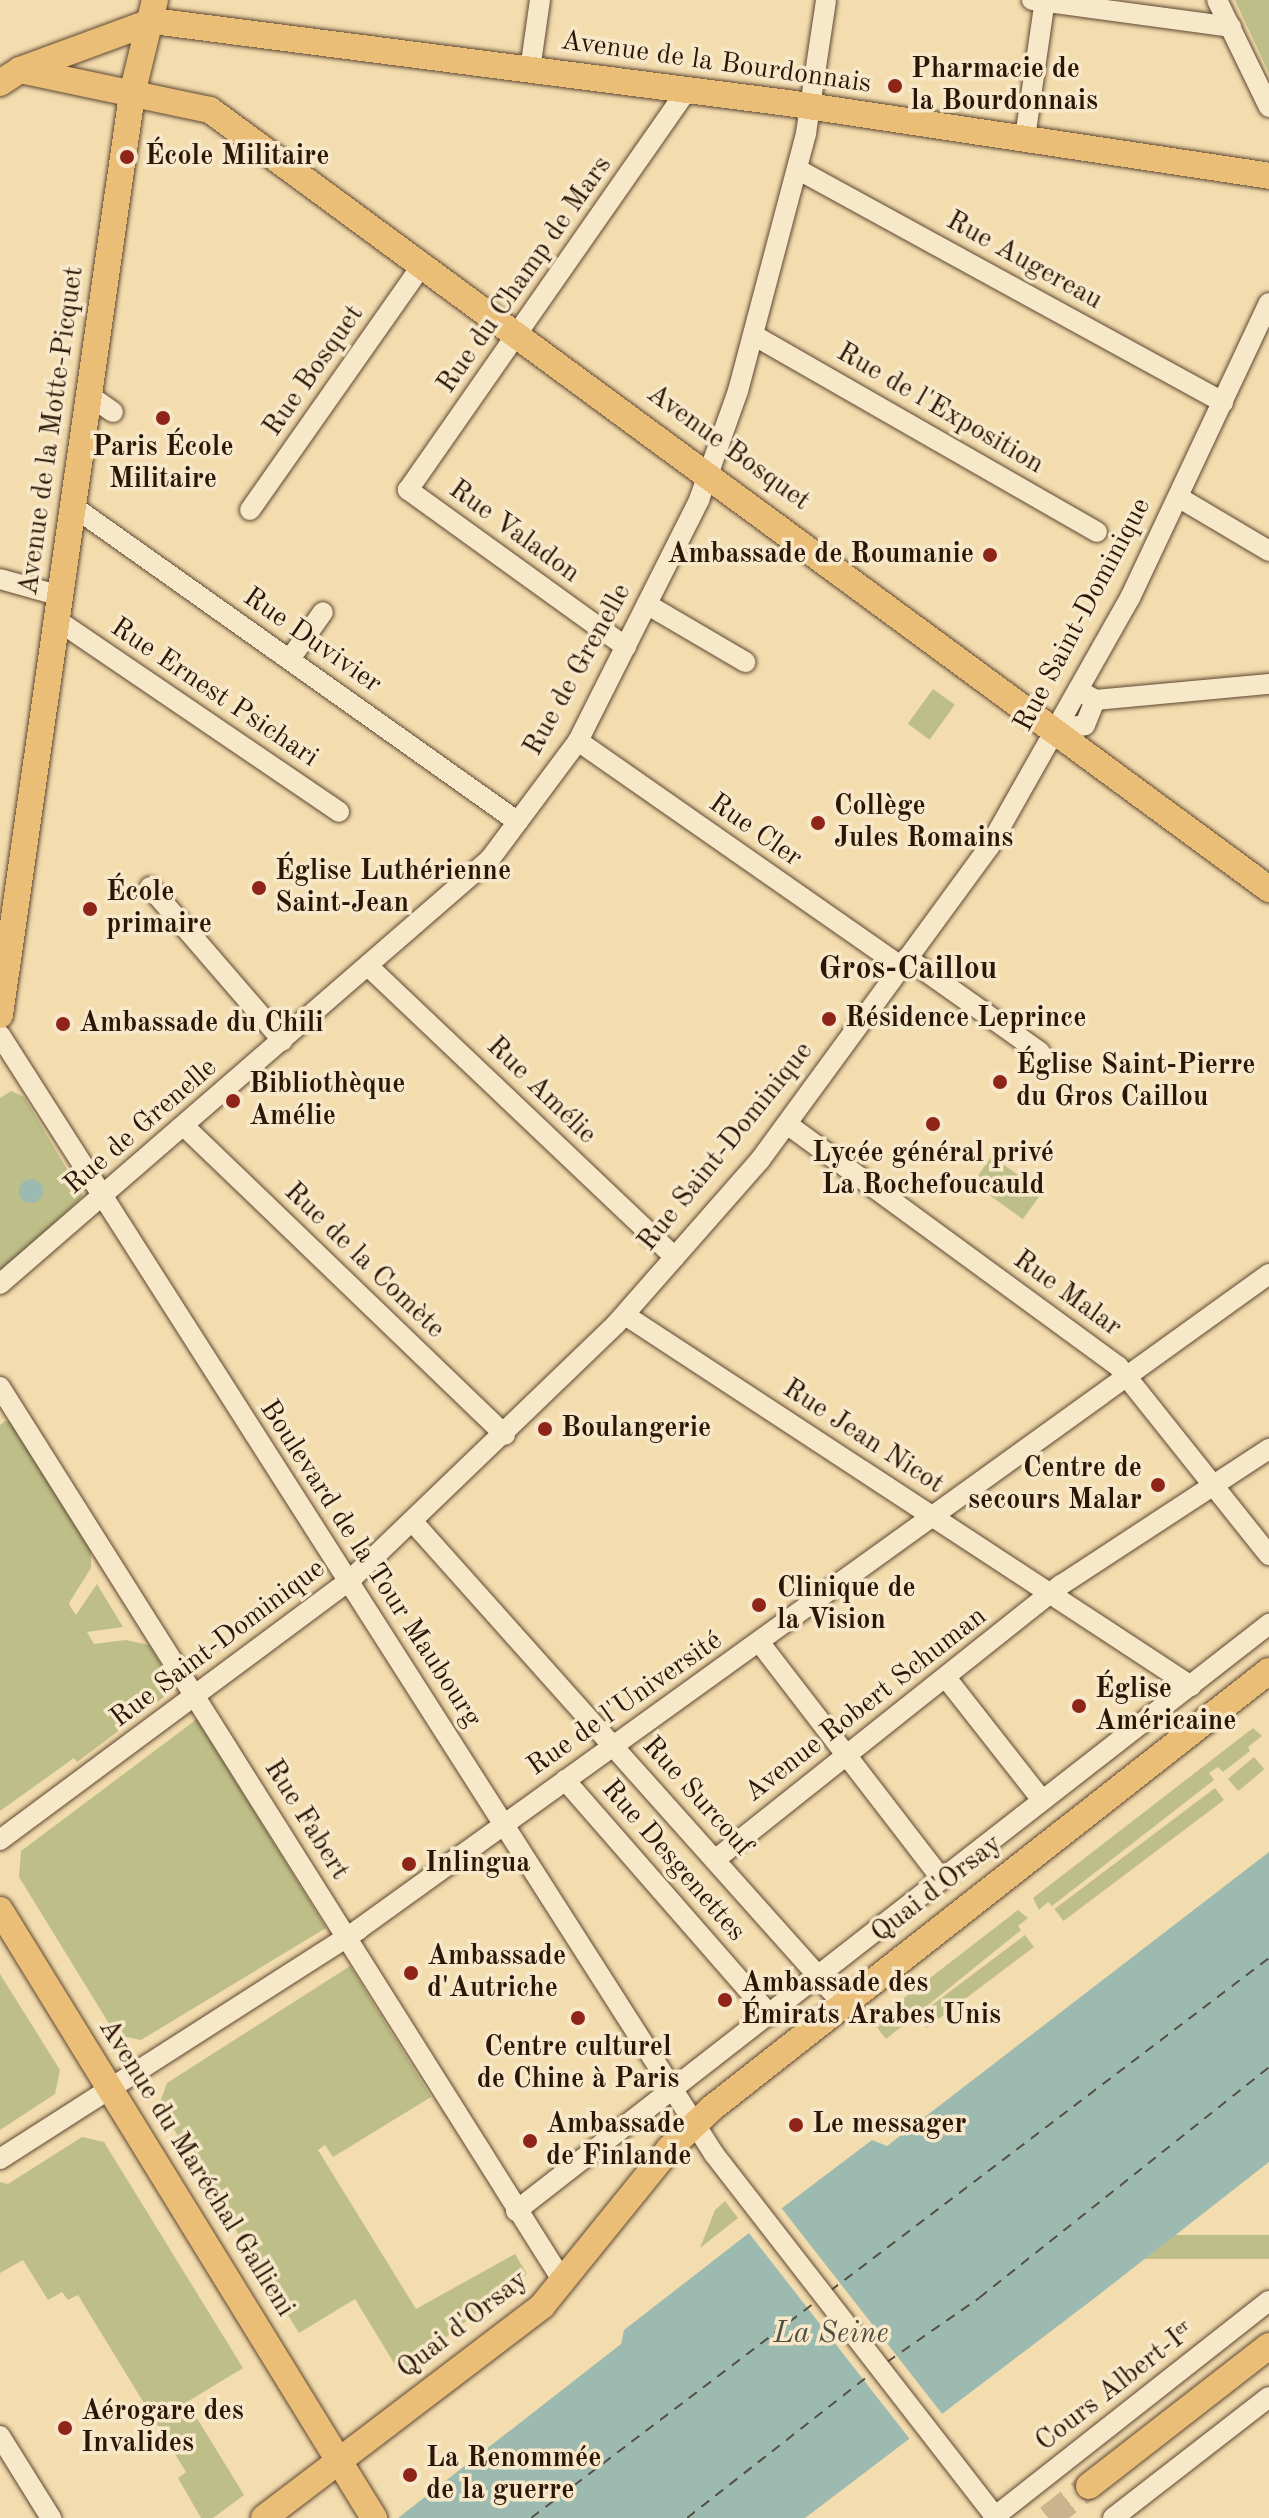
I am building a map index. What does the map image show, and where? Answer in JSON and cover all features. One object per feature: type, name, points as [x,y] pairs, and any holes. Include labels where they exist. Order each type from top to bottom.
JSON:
[{"type":"main road","name":"Avenue de la Bourdonnais","points":[[154,10],[530,70],[811,107],[1269,176]]},
{"type":"main road","points":[[7,74],[154,10]]},
{"type":"main road","name":"Avenue de la Motte-Picquet","points":[[0,1015],[132,94],[154,10]]},
{"type":"main road","name":"Avenue Bosquet","points":[[7,74],[210,110],[416,274],[525,323],[710,474],[1267,884]]},
{"type":"main road","name":"Quai d'Orsay","points":[[264,2518],[518,2325],[564,2283],[694,2123],[1269,1671]]},
{"type":"main road","name":"Avenue du Maréchal Gallieni","points":[[0,1910],[374,2518]]},
{"type":"main road","points":[[1089,2486],[1269,2346]]},
{"type":"street","points":[[530,70],[540,0]]},
{"type":"street","name":"Rue de Grenelle","points":[[0,1284],[185,1127],[490,859],[578,741],[648,605],[710,474],[755,336],[797,169],[811,107],[826,0]]},
{"type":"street","points":[[1217,0],[1269,107]]},
{"type":"street","points":[[1025,138],[1040,1],[1231,27]]},
{"type":"street","name":"Rue du Champ de Mars","points":[[408,490],[687,90]]},
{"type":"street","name":"Rue Augereau","points":[[797,169],[1223,402]]},
{"type":"street","name":"Rue Bosquet","points":[[250,510],[416,274]]},
{"type":"street","name":"Rue Saint-Dominique","points":[[0,1840],[348,1582],[505,1435],[625,1315],[787,1124],[983,856],[1054,729],[1086,695],[1269,303]]},
{"type":"street","name":"Rue de l'Exposition","points":[[755,336],[1097,532]]},
{"type":"street","points":[[90,396],[113,412]]},
{"type":"street","name":"Rue Valadon","points":[[408,490],[626,647]]},
{"type":"street","points":[[1178,497],[1269,551]]},
{"type":"street","name":"Rue Duvivier","points":[[74,507],[518,822]]},
{"type":"street","name":"Rue Ernest Psichari","points":[[0,579],[59,608],[339,812]]},
{"type":"street","points":[[648,605],[745,662]]},
{"type":"street","points":[[290,659],[323,612]]},
{"type":"street","points":[[1086,695],[1269,684]]},
{"type":"street","name":"Rue Cler","points":[[578,741],[1040,1052]]},
{"type":"street","points":[[150,887],[283,1041]]},
{"type":"street","name":"Rue Amélie","points":[[368,966],[675,1257]]},
{"type":"street","name":"Boulevard de la Tour Maubourg","points":[[0,1035],[694,2123],[740,2189],[995,2518]]},
{"type":"street","name":"Rue Malar","points":[[787,1124],[1128,1376],[1269,1555]]},
{"type":"street","name":"Rue de la Comète","points":[[185,1127],[505,1435]]},
{"type":"street","name":"Rue de l'Université","points":[[0,2159],[346,1938],[1269,1274]]},
{"type":"street","name":"Rue Jean Nicot","points":[[625,1315],[1191,1686]]},
{"type":"street","name":"Rue Fabert","points":[[0,1387],[564,2283]]},
{"type":"street","name":"Avenue Robert Schuman","points":[[716,1859],[947,1679],[1050,1594],[1213,1482],[1269,1449]]},
{"type":"street","name":"Rue Surcouf","points":[[413,1522],[843,2004]]},
{"type":"street","name":"Quai d'Orsay","points":[[516,2211],[1269,1624]]},
{"type":"street","points":[[760,1643],[941,1878]]},
{"type":"street","points":[[947,1679],[1042,1800]]},
{"type":"street","name":"Rue Desgenettes","points":[[565,1780],[770,2015]]},
{"type":"street","name":"Cours Albert-Iᵉʳ","points":[[995,2518],[1269,2301]]},
{"type":"street","points":[[1113,2518],[1269,2397]]},
{"type":"street","points":[[0,2436],[51,2518]]},
{"type":"green space","points":[[1235,0],[1269,0],[1269,73]]},
{"type":"green space","points":[[933,689],[955,705],[930,740],[908,724]]},
{"type":"green space","points":[[11,1091],[24,1097],[83,1196],[0,1274],[0,1098]]},
{"type":"green space","points":[[992,1156],[1042,1192],[1023,1219],[973,1183]]},
{"type":"green space","points":[[5,1421],[12,1422],[91,1551],[91,1568],[69,1603],[71,1608],[76,1615],[97,1584],[123,1627],[87,1632],[94,1644],[126,1640],[149,1645],[174,1685],[172,1691],[77,1762],[74,1758],[0,1811],[0,1425]]},
{"type":"green space","points":[[197,1719],[326,1928],[141,2040],[116,2035],[19,1877],[21,1851]]},
{"type":"green space","points":[[1253,1728],[1262,1736],[1248,1747],[1250,1751],[1223,1772],[1218,1767],[1209,1773],[1214,1780],[1052,1906],[1048,1902],[1039,1910],[1033,1898]]},
{"type":"green space","points":[[1254,1757],[1264,1769],[1238,1791],[1228,1779]]},
{"type":"green space","points":[[1215,1788],[1224,1800],[1064,1921],[1054,1909]]},
{"type":"green space","points":[[1018,1910],[1028,1918],[1018,1926],[1021,1930],[886,2039],[873,2022]]},
{"type":"green space","points":[[1025,1935],[1034,1947],[926,2028],[917,2016]]},
{"type":"green space","points":[[350,1966],[431,2097],[333,2157],[325,2145],[318,2150],[416,2309],[515,2254],[527,2274],[400,2373],[355,2299],[299,2333],[159,2105],[167,2083]]},
{"type":"green space","points":[[0,1974],[60,2070],[55,2094],[0,2130]]},
{"type":"green space","points":[[82,2137],[104,2142],[243,2368],[187,2402],[244,2495],[213,2518],[201,2518],[178,2478],[186,2472],[78,2295],[68,2300],[62,2292],[48,2300],[23,2260],[0,2273],[0,2182],[8,2184]]},
{"type":"green space","points":[[725,2201],[738,2218],[700,2248],[715,2210]]},
{"type":"green space","points":[[962,2235],[1269,2235],[1269,2259],[962,2259]]},
{"type":"water","points":[[31,1179],[40,1182],[43,1191],[40,1200],[31,1203],[22,1200],[19,1191],[22,1182]]},
{"type":"water","name":"La Seine","points":[[1269,1852],[1269,2162],[1096,2297],[805,2518],[398,2518],[621,2344],[624,2330],[749,2233],[872,2140],[887,2146]]},
{"type":"pier","points":[[779,2205],[944,2416],[912,2441],[747,2230]]},
{"type":"ferry route","points":[[830,2291],[1269,1958]]},
{"type":"ferry route","points":[[887,2362],[979,2298],[1269,2067]]},
{"type":"ferry route","points":[[531,2518],[816,2302]]},
{"type":"ferry route","points":[[687,2518],[872,2373]]},
{"type":"tunnel","points":[[1048,2518],[1089,2486]]},
{"type":"place","name":"Pharmacie de la Bourdonnais","points":[[895,86]]},
{"type":"place","name":"École Militaire","points":[[127,157]]},
{"type":"place","name":"Paris École Militaire","points":[[163,418]]},
{"type":"place","name":"Ambassade de Roumanie","points":[[990,555]]},
{"type":"place","name":"Collège Jules Romains","points":[[818,823]]},
{"type":"place","name":"Église Luthérienne Saint-Jean","points":[[259,888]]},
{"type":"place","name":"École primaire","points":[[90,909]]},
{"type":"place","name":"Résidence Leprince","points":[[829,1019]]},
{"type":"place","name":"Ambassade du Chili","points":[[63,1024]]},
{"type":"place","name":"Église Saint-Pierre du Gros Caillou","points":[[1000,1082]]},
{"type":"place","name":"Bibliothèque Amélie","points":[[233,1101]]},
{"type":"place","name":"Lycée général privé La Rochefoucauld","points":[[933,1124]]},
{"type":"place","name":"Boulangerie","points":[[545,1429]]},
{"type":"place","name":"Centre de secours Malar","points":[[1158,1485]]},
{"type":"place","name":"Clinique de la Vision","points":[[759,1605]]},
{"type":"place","name":"Église Américaine","points":[[1079,1706]]},
{"type":"place","name":"Inlingua","points":[[409,1864]]},
{"type":"place","name":"Ambassade d'Autriche","points":[[411,1973]]},
{"type":"place","name":"Ambassade des Émirats Arabes Unis","points":[[725,2000]]},
{"type":"place","name":"Centre culturel de Chine à Paris","points":[[578,2018]]},
{"type":"place","name":"Le messager","points":[[796,2125]]},
{"type":"place","name":"Ambassade de Finlande","points":[[530,2141]]},
{"type":"place","name":"Aérogare des Invalides","points":[[65,2428]]},
{"type":"place","name":"La Renommée de la guerre","points":[[410,2475]]},
{"type":"district","name":"Gros-Caillou","points":[[908,970]]}]
